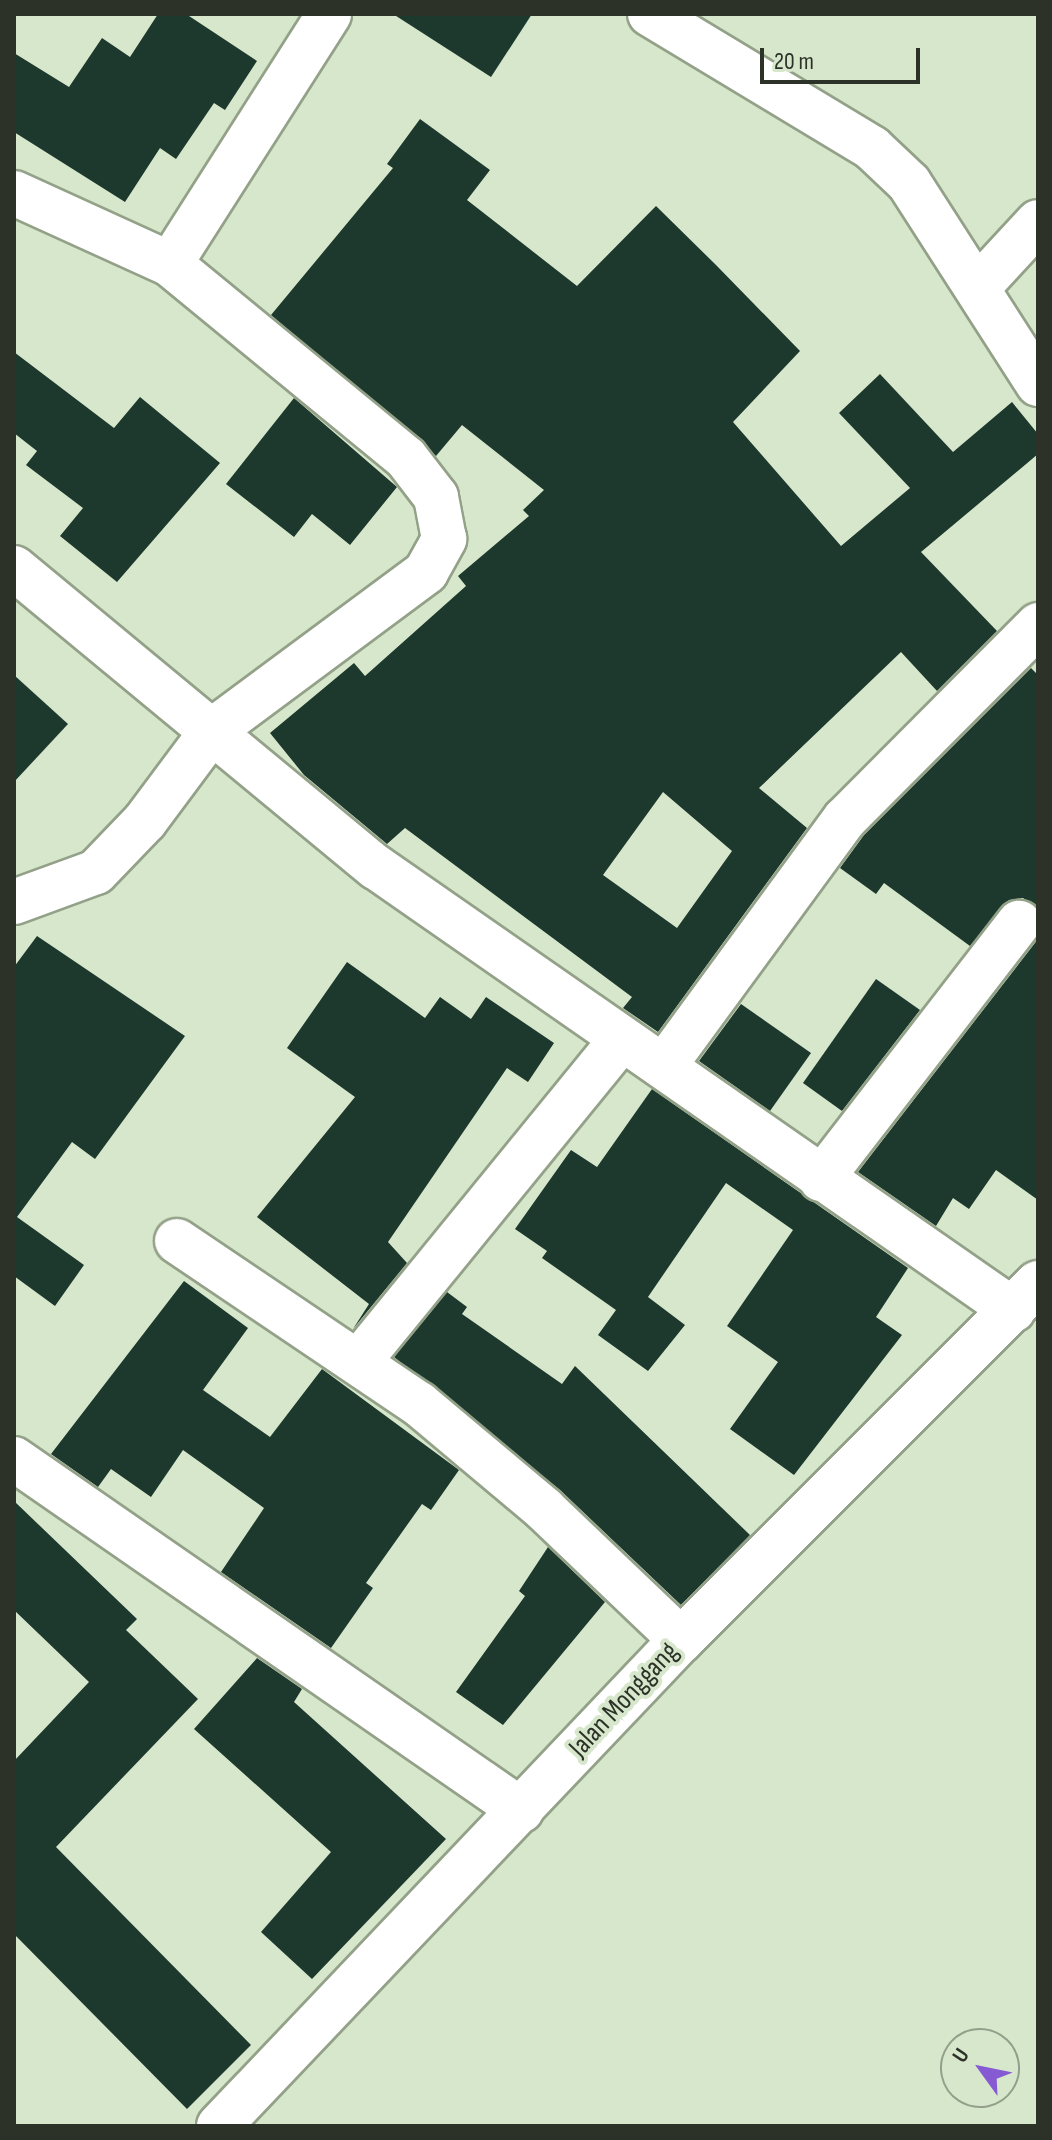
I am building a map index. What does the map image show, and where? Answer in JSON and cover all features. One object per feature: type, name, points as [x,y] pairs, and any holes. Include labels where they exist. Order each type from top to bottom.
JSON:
[{"type":"street","points":[[170,264],[329,14]]},
{"type":"street","points":[[650,14],[872,148],[909,183],[1038,384]]},
{"type":"street","points":[[14,193],[170,264],[387,439],[420,474],[444,518],[444,539],[426,572],[212,731],[145,821],[96,872],[14,902]]},
{"type":"street","points":[[978,287],[1038,222]]},
{"type":"street","points":[[14,568],[376,867],[821,1179],[1026,1296]]},
{"type":"street","points":[[664,1066],[845,819],[1038,625]]},
{"type":"street","points":[[821,1179],[1019,923]]},
{"type":"street","points":[[360,1360],[622,1039]]},
{"type":"street","points":[[177,1241],[360,1360],[520,1489],[681,1640]]},
{"type":"street","name":"Jalan Monggang","points":[[219,2126],[681,1640],[1026,1296]]},
{"type":"street","points":[[14,1459],[521,1810]]},
{"type":"building","points":[[158,14],[186,14],[257,61],[225,110],[214,103],[176,159],[160,148],[125,202],[14,132],[14,53],[69,87],[102,38],[130,57]]},
{"type":"building","points":[[393,14],[532,14],[491,77]]},
{"type":"building","points":[[420,119],[490,170],[467,200],[577,286],[656,206],[800,351],[733,422],[841,546],[910,488],[839,413],[880,374],[953,452],[1012,402],[1038,434],[1038,454],[921,552],[997,631],[937,691],[901,652],[759,788],[807,828],[658,1032],[623,1008],[632,997],[405,828],[387,844],[304,775],[270,733],[354,663],[365,676],[466,586],[458,576],[529,516],[523,510],[544,490],[462,425],[436,456],[271,315],[393,168],[387,164]],"holes":[[[663,792],[732,851],[677,928],[603,875]]]},
{"type":"building","points":[[14,352],[114,428],[140,397],[220,463],[117,582],[60,536],[83,508],[26,465],[37,451],[14,433]]},
{"type":"building","points":[[294,398],[397,487],[350,545],[312,514],[294,537],[226,484]]},
{"type":"building","points":[[1031,668],[1038,675],[1038,908],[1023,898],[1009,900],[970,946],[884,883],[876,894],[840,868],[864,835]]},
{"type":"building","points":[[14,675],[68,724],[14,782]]},
{"type":"building","points":[[37,936],[185,1036],[95,1159],[72,1142],[17,1217],[84,1265],[55,1306],[14,1276],[14,967]]},
{"type":"building","points":[[1038,939],[1038,1200],[996,1170],[969,1209],[953,1198],[936,1226],[858,1172]]},
{"type":"building","points":[[347,962],[425,1018],[440,997],[471,1019],[486,997],[554,1043],[528,1082],[507,1068],[388,1242],[407,1263],[353,1329],[369,1304],[257,1217],[355,1097],[287,1048]]},
{"type":"building","points":[[876,979],[920,1010],[842,1111],[803,1083]]},
{"type":"building","points":[[741,1004],[811,1053],[770,1111],[699,1061]]},
{"type":"building","points":[[652,1089],[908,1268],[876,1317],[902,1335],[794,1475],[730,1429],[778,1362],[727,1326],[793,1230],[726,1183],[648,1297],[685,1325],[648,1371],[598,1335],[616,1310],[542,1258],[547,1251],[515,1229],[571,1150],[597,1167]]},
{"type":"building","points":[[184,1281],[248,1328],[203,1390],[270,1437],[322,1369],[459,1470],[431,1510],[422,1504],[366,1583],[373,1588],[331,1648],[221,1572],[264,1508],[183,1450],[151,1497],[111,1469],[98,1487],[51,1454]]},
{"type":"building","points":[[447,1292],[467,1307],[462,1314],[562,1384],[575,1366],[750,1535],[681,1605],[560,1490],[394,1357]]},
{"type":"building","points":[[14,1501],[137,1619],[126,1630],[198,1699],[56,1847],[251,2045],[187,2109],[14,1934],[14,1761],[89,1682],[14,1610]]},
{"type":"building","points":[[548,1547],[605,1602],[503,1725],[456,1692],[525,1596],[519,1591]]},
{"type":"building","points":[[257,1658],[302,1689],[294,1702],[446,1839],[312,1979],[261,1932],[331,1852],[194,1729]]}]
